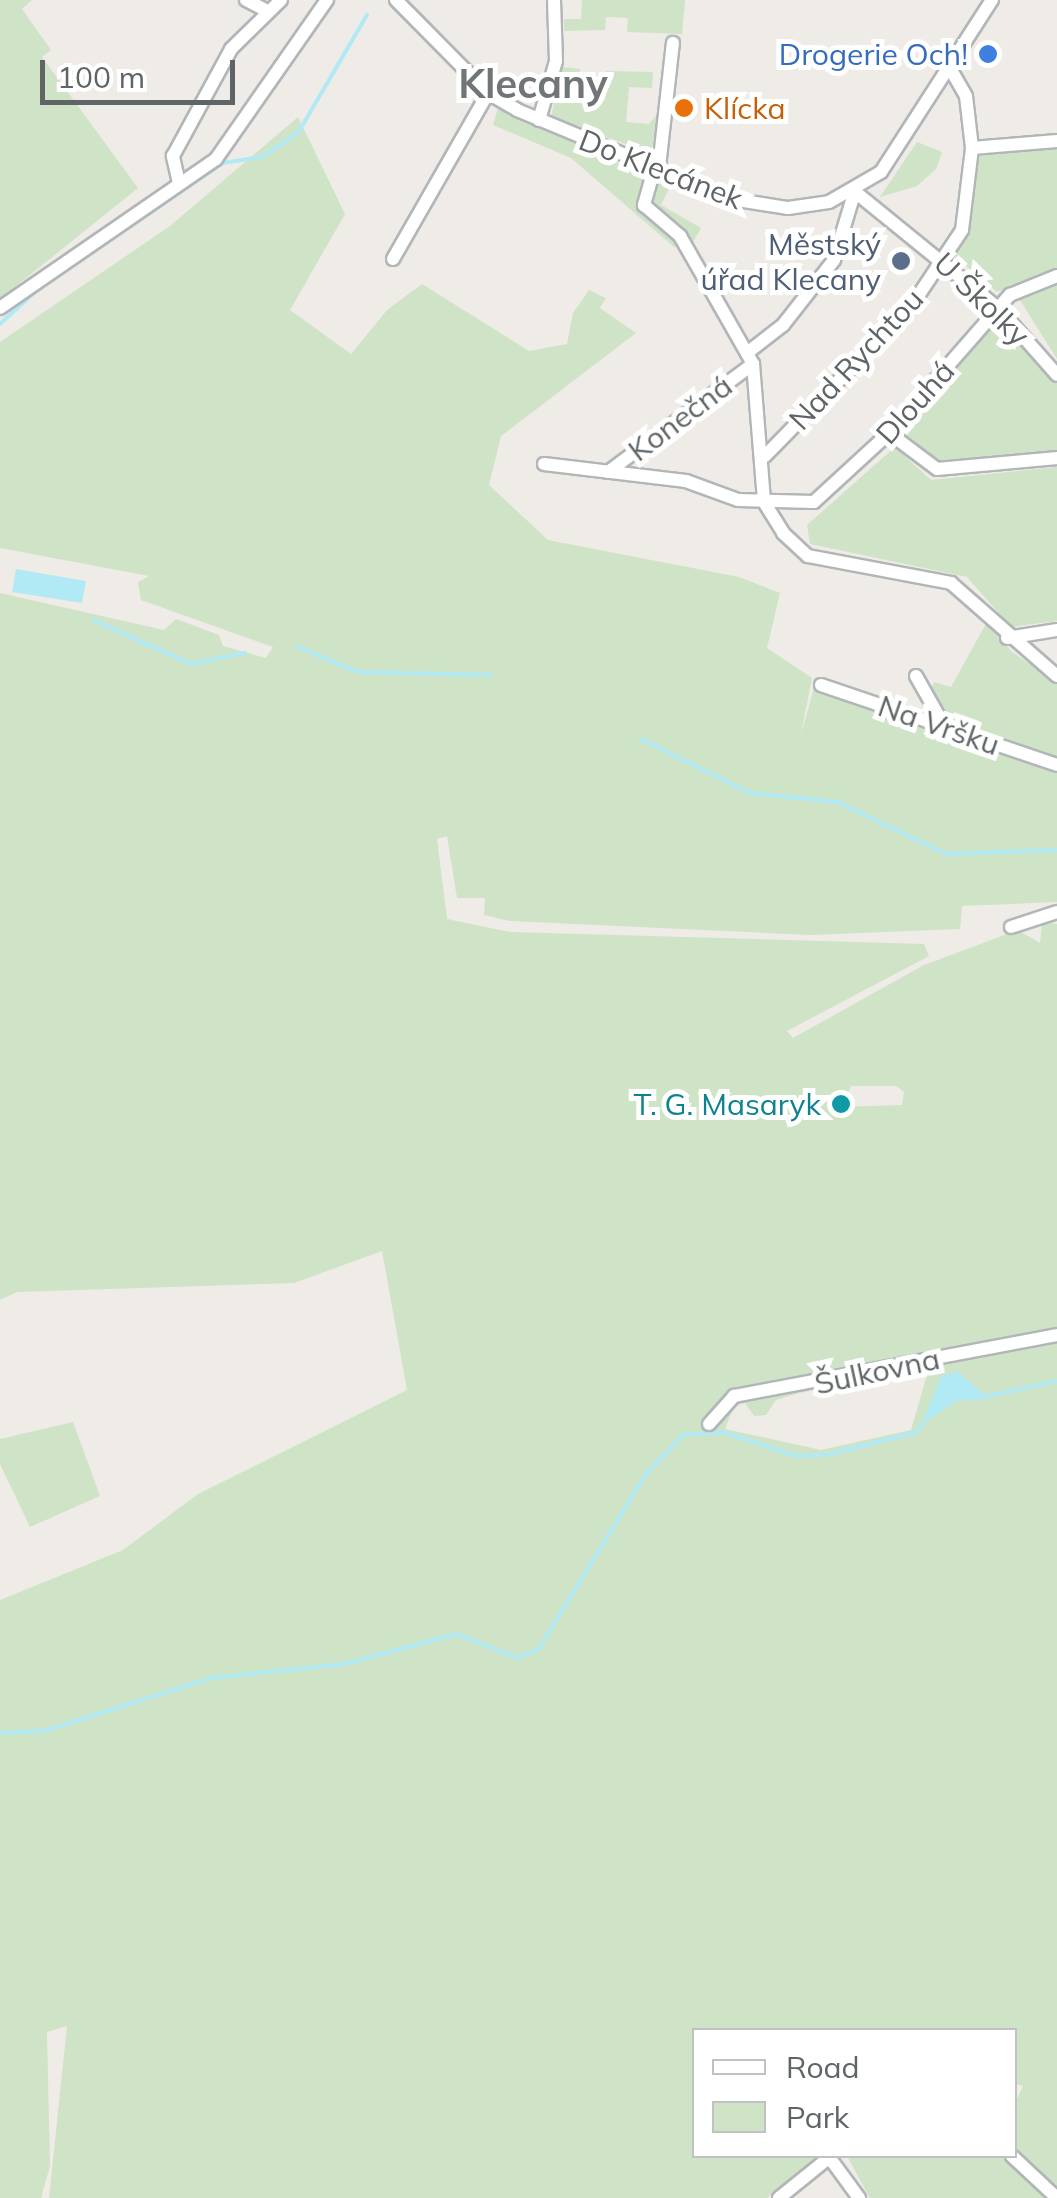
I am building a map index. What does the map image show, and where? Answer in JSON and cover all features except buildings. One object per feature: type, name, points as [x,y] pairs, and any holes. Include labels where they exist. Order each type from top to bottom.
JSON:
[{"type":"street","points":[[246,0],[264,10]]},
{"type":"street","points":[[178,183],[173,156],[230,48],[264,10],[281,0]]},
{"type":"street","points":[[0,308],[238,137],[326,0]]},
{"type":"street","name":"Do Klecánek","points":[[396,0],[488,93],[539,120],[659,162],[770,208],[854,191]]},
{"type":"street","points":[[539,120],[556,61],[554,0]]},
{"type":"street","points":[[854,191],[902,146],[992,0]]},
{"type":"street","points":[[673,43],[659,162],[644,204],[680,236],[750,358],[764,456],[764,502],[808,556],[914,570],[951,583],[979,602],[1008,638],[1057,676]]},
{"type":"street","name":"Nad Rychtou","points":[[764,456],[910,308],[962,230],[972,148],[962,80],[950,70]]},
{"type":"street","points":[[393,259],[488,93]]},
{"type":"street","points":[[972,148],[1057,140]]},
{"type":"street","name":"U Školky","points":[[854,191],[944,260],[998,308],[1057,375]]},
{"type":"street","name":"Konečná","points":[[608,472],[750,358],[783,325],[834,260],[850,226],[854,191]]},
{"type":"street","name":"Dlouhá","points":[[544,464],[608,472],[764,502],[814,502],[889,433],[998,308],[1057,276]]},
{"type":"street","points":[[889,433],[937,470],[1057,458]]},
{"type":"street","points":[[1008,638],[1057,630]]},
{"type":"street","points":[[916,676],[946,728]]},
{"type":"street","name":"Na Vršku","points":[[820,685],[1057,765]]},
{"type":"street","points":[[1011,927],[1057,912]]},
{"type":"street","name":"Šulkovna","points":[[709,1424],[734,1396],[1057,1335]]},
{"type":"street","points":[[779,2198],[828,2158]]},
{"type":"street","points":[[831,2158],[859,2198]]},
{"type":"street","points":[[1014,2158],[1057,2198]]},
{"type":"green space","points":[[0,0],[32,0],[22,9],[51,50],[42,57],[138,188],[0,299]]},
{"type":"green space","points":[[582,0],[685,0],[682,34],[627,32],[628,18],[606,17],[605,30],[564,31],[564,19],[581,19]]},
{"type":"green space","points":[[562,67],[580,69],[580,99],[605,100],[606,71],[653,72],[652,88],[629,87],[626,122],[649,124],[658,114],[651,153],[551,117]]},
{"type":"green space","points":[[498,108],[670,187],[661,205],[701,228],[692,244],[674,247],[571,158],[493,125]]},
{"type":"green space","points":[[298,117],[345,214],[290,310],[351,354],[387,310],[422,284],[529,351],[567,344],[573,313],[589,290],[606,298],[600,308],[636,333],[501,436],[489,485],[548,540],[739,577],[780,593],[767,648],[812,678],[801,734],[814,688],[1057,768],[1057,902],[962,906],[960,929],[811,935],[510,921],[484,915],[485,898],[457,898],[447,836],[437,839],[447,919],[510,932],[924,944],[929,956],[787,1031],[793,1038],[924,965],[1018,930],[1040,943],[1042,922],[1057,924],[1057,2189],[1017,2153],[1017,2100],[1023,2086],[1017,2084],[1017,2028],[692,2028],[692,2158],[817,2158],[767,2198],[49,2198],[67,2026],[47,2032],[50,2166],[41,2198],[0,2198],[0,1600],[123,1550],[198,1494],[407,1390],[382,1251],[294,1283],[17,1292],[0,1300],[0,593],[164,630],[176,619],[219,635],[223,646],[266,658],[273,647],[141,600],[138,582],[149,576],[0,548],[0,342],[170,226]],"holes":[[[851,1086],[896,1086],[904,1092],[902,1105],[842,1107]],[[929,1368],[911,1430],[821,1450],[725,1429],[734,1406],[745,1403],[754,1416],[766,1415],[776,1400],[799,1393]]]},
{"type":"green space","points":[[917,142],[942,152],[936,169],[917,186],[880,197]]},
{"type":"green space","points":[[1057,146],[1057,269],[997,292],[953,255],[969,230],[978,156]]},
{"type":"green space","points":[[1057,280],[1057,359],[1018,297]]},
{"type":"green space","points":[[998,318],[1057,384],[1057,454],[940,465],[898,432]]},
{"type":"green space","points":[[895,447],[931,480],[1057,467],[1057,621],[1011,627],[967,577],[810,544],[807,525]]},
{"type":"green space","points":[[987,622],[1012,652],[1057,682],[1057,760],[951,726],[930,692],[934,682],[951,687]]},
{"type":"green space","points":[[73,1422],[100,1496],[30,1527],[0,1464],[0,1439]]},
{"type":"green space","points":[[848,2158],[1003,2158],[1050,2198],[870,2198]]},
{"type":"water","points":[[16,569],[86,581],[82,603],[12,592]]},
{"type":"water","points":[[957,1371],[989,1399],[957,1401],[922,1424],[941,1376]]},
{"type":"waterway","points":[[49,282],[223,163],[262,157],[298,133],[367,15]]},
{"type":"waterway","points":[[0,324],[37,290]]},
{"type":"waterway","points":[[93,620],[191,664],[245,653]]},
{"type":"waterway","points":[[296,646],[358,672],[491,675]]},
{"type":"waterway","points":[[641,739],[750,793],[838,802],[946,854],[1057,850]]},
{"type":"waterway","points":[[984,1397],[1057,1381]]},
{"type":"waterway","points":[[0,1733],[44,1731],[211,1678],[344,1664],[456,1634],[518,1658],[538,1650],[646,1474],[683,1435],[723,1432],[796,1456],[826,1455],[917,1432],[923,1423]]},
{"type":"place","name":"Drogerie Och!","points":[[988,54]]},
{"type":"place","name":"Klícka","points":[[684,108]]},
{"type":"place","name":"Městský úřad Klecany","points":[[901,261]]},
{"type":"place","name":"T. G. Masaryk","points":[[841,1104]]},
{"type":"district","name":"Klecany","points":[[533,83]]}]
